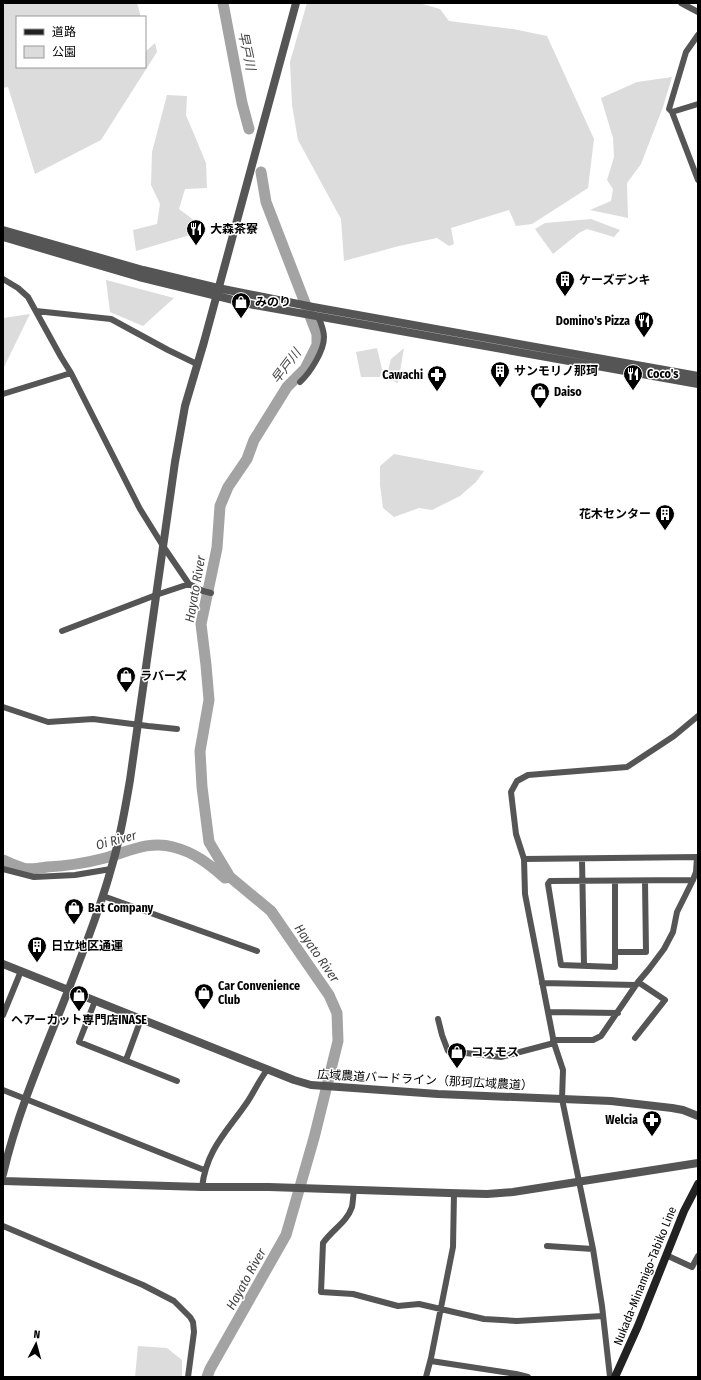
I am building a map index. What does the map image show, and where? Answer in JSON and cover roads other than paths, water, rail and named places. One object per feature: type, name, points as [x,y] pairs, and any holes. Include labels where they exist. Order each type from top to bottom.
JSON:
[{"type":"main road","name":"Nukada-Minamigo-Tabiko Line","points":[[615,1377],[638,1326],[684,1211],[698,1184]]},
{"type":"street","points":[[3,1174],[10,1143],[24,1099],[68,990],[103,896],[114,860],[126,808],[175,462],[185,406],[296,3]]},
{"type":"street","points":[[681,3],[698,12]]},
{"type":"street","points":[[698,35],[686,52],[669,109],[672,112],[698,180]]},
{"type":"street","points":[[672,112],[698,104]]},
{"type":"street","points":[[3,230],[217,292],[254,305],[698,384]]},
{"type":"street","points":[[3,237],[139,277],[698,376]]},
{"type":"street","points":[[3,280],[18,288],[28,297],[72,374],[140,509],[163,546],[189,584],[211,593]]},
{"type":"street","points":[[36,311],[110,319],[197,364]]},
{"type":"street","points":[[300,382],[307,376],[323,347],[323,332],[318,316]]},
{"type":"street","points":[[3,394],[72,374]]},
{"type":"street","points":[[62,631],[189,584]]},
{"type":"street","points":[[3,707],[48,722],[93,719],[177,729]]},
{"type":"street","points":[[610,1377],[593,1250],[562,1100],[562,1070],[553,1042],[525,894],[524,859],[516,834],[511,792],[517,781],[528,775],[627,767],[674,736],[698,716]]},
{"type":"street","points":[[438,1020],[448,1051],[501,1057],[553,1042],[593,1040],[602,1036],[637,984],[664,949],[673,932],[677,912],[696,872],[698,857],[524,859]]},
{"type":"street","points":[[582,859],[584,966]]},
{"type":"street","points":[[3,869],[34,877],[75,875],[111,869]]},
{"type":"street","points":[[615,881],[615,967],[561,965],[548,884],[550,882],[583,881],[693,880]]},
{"type":"street","points":[[615,952],[646,952],[645,881]]},
{"type":"street","points":[[103,896],[257,952]]},
{"type":"street","name":"広域農道バードライン（那珂広域農道）","points":[[3,964],[294,1080],[311,1085],[438,1094],[612,1101],[672,1108],[683,1110],[698,1116]]},
{"type":"street","points":[[3,1014],[5,1002],[20,971]]},
{"type":"street","points":[[542,983],[637,984],[665,1000],[635,1038]]},
{"type":"street","points":[[95,1001],[78,1042],[177,1081]]},
{"type":"street","points":[[548,1012],[618,1013]]},
{"type":"street","points":[[126,1060],[141,1019]]},
{"type":"street","points":[[202,1187],[204,1170],[215,1144],[249,1100],[264,1072],[268,1069]]},
{"type":"street","points":[[3,1090],[204,1170]]},
{"type":"street","points":[[3,1181],[486,1194],[513,1192],[698,1163]]},
{"type":"street","points":[[354,1191],[352,1206],[348,1216],[323,1243],[321,1292],[353,1294],[398,1306],[420,1304],[484,1319],[517,1321],[603,1316]]},
{"type":"street","points":[[426,1377],[452,1247],[454,1193]]},
{"type":"street","points":[[3,1226],[142,1285],[174,1301],[193,1322],[194,1332],[188,1377]]},
{"type":"street","points":[[547,1246],[593,1250]]},
{"type":"street","points":[[666,1255],[692,1267],[698,1256]]},
{"type":"street","points":[[430,1361],[528,1377]]},
{"type":"waterway","name":"早戸川","points":[[223,3],[242,103],[249,129]]},
{"type":"waterway","name":"Hayato River","points":[[207,1377],[210,1369],[286,1235],[314,1138],[338,1041],[337,1013],[329,995],[271,911],[230,877],[209,842],[202,787],[200,751],[209,700],[201,624],[217,548],[220,506],[228,487],[247,459],[254,440],[287,387],[305,369],[317,345],[317,334],[266,202],[261,172]]},
{"type":"waterway","name":"Oi River","points":[[3,860],[23,868],[35,869],[84,863],[147,846],[164,845],[188,852],[207,863],[225,878],[229,877]]},
{"type":"place","name":"大森茶寮","points":[[196,246]]},
{"type":"place","name":"ケーズデンキ","points":[[565,297]]},
{"type":"place","name":"みのり","points":[[241,319]]},
{"type":"place","name":"Domino's Pizza","points":[[644,338]]},
{"type":"place","name":"サンモリノ那珂","points":[[500,388]]},
{"type":"place","name":"Coco's","points":[[633,391]]},
{"type":"place","name":"Cawachi","points":[[437,392]]},
{"type":"place","name":"Daiso","points":[[540,409]]},
{"type":"place","name":"花木センター","points":[[665,531]]},
{"type":"place","name":"ラバーズ","points":[[126,693]]},
{"type":"place","name":"Bat Company","points":[[74,925]]},
{"type":"place","name":"日立地区通運","points":[[37,963]]},
{"type":"place","name":"Car Convenience Club","points":[[204,1010]]},
{"type":"place","name":"ヘアーカット専門店INASE","points":[[79,1012]]},
{"type":"place","name":"コスモス","points":[[457,1069]]},
{"type":"place","name":"Welcia","points":[[652,1137]]}]
